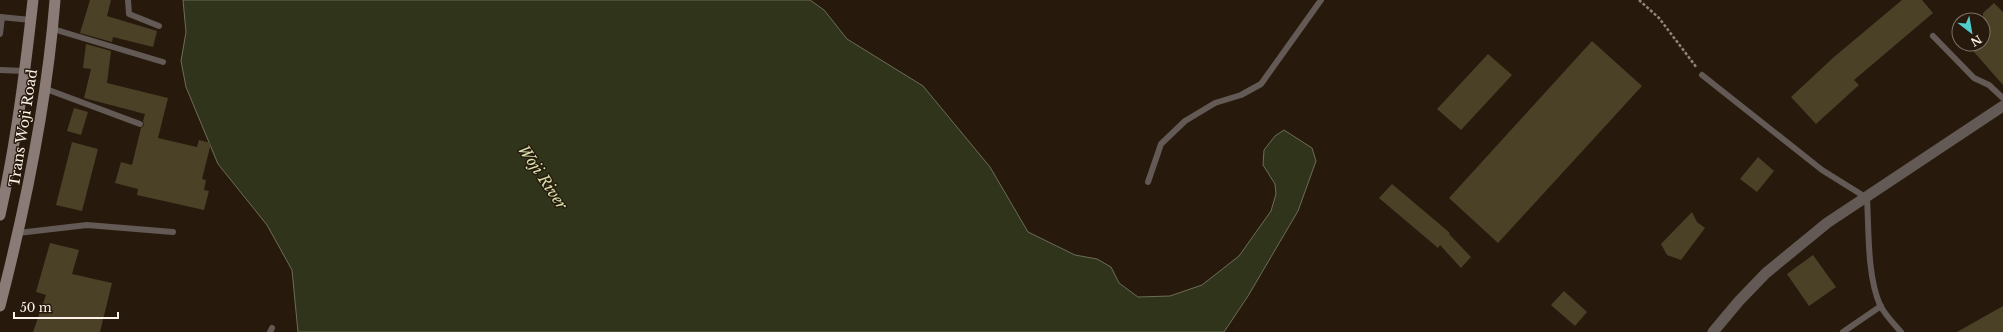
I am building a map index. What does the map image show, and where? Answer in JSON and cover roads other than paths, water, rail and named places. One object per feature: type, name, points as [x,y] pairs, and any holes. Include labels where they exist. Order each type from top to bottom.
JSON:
[{"type":"main road","name":"Trans Woji Road","points":[[0,215],[9,173],[25,71],[33,0]]},
{"type":"main road","name":"Trans Woji Road","points":[[0,306],[31,177],[46,89],[55,0]]},
{"type":"street","points":[[1713,332],[1739,301],[1766,273],[1827,223],[1867,198],[2003,106]]},
{"type":"lane","points":[[128,0],[129,14],[159,26]]},
{"type":"lane","points":[[1148,182],[1161,144],[1185,121],[1215,102],[1241,95],[1261,84],[1321,0]]},
{"type":"lane","points":[[0,34],[1,17],[31,20]]},
{"type":"lane","points":[[53,29],[163,62]]},
{"type":"lane","points":[[1933,36],[1974,78],[1989,85],[2003,98]]},
{"type":"lane","points":[[0,70],[25,71]]},
{"type":"lane","points":[[1702,75],[1822,170],[1867,198],[1871,265],[1881,306],[1901,332]]},
{"type":"lane","points":[[46,89],[140,124]]},
{"type":"lane","points":[[18,233],[87,225],[173,232]]},
{"type":"lane","points":[[1843,332],[1881,306]]},
{"type":"water","name":"Woji River","points":[[183,0],[810,0],[824,10],[847,39],[923,86],[990,167],[1028,232],[1075,255],[1097,259],[1111,267],[1119,283],[1138,297],[1170,296],[1202,285],[1239,256],[1271,211],[1276,194],[1275,184],[1263,165],[1264,150],[1275,136],[1284,130],[1312,148],[1316,161],[1298,211],[1248,296],[1224,332],[298,332],[292,270],[267,225],[218,164],[186,87],[181,61],[186,32]]}]
